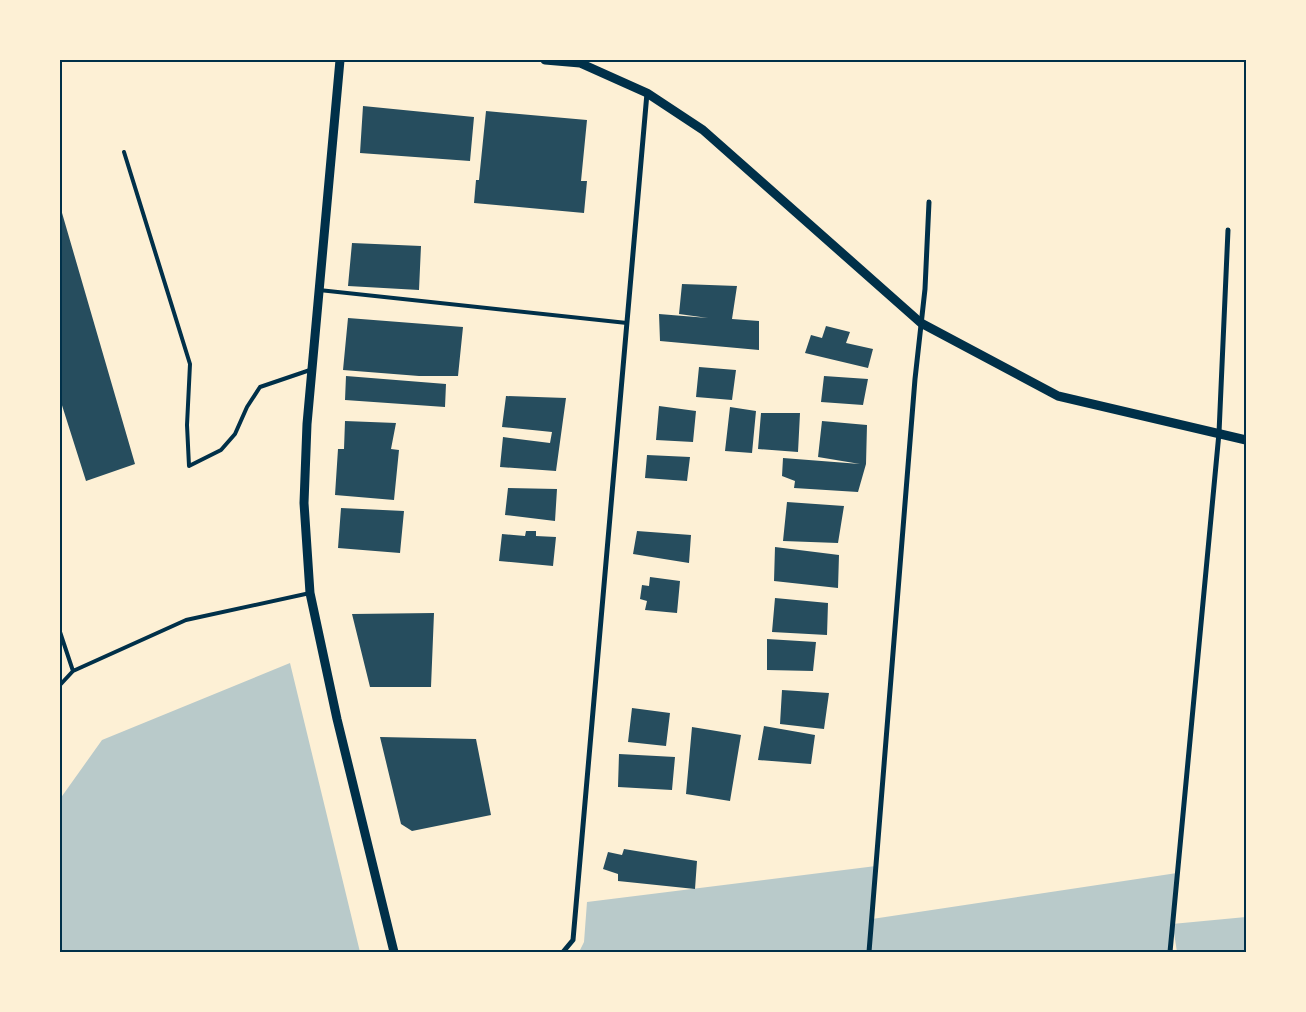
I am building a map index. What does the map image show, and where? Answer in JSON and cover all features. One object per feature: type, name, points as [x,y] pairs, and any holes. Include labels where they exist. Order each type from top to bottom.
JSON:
[{"type":"street","points":[[340,60],[307,424],[304,503],[310,593],[337,719],[394,952]]},
{"type":"street","points":[[544,60],[580,63],[647,93],[703,130],[922,323],[1058,396],[1246,440]]},
{"type":"street","points":[[563,952],[573,940],[647,93]]},
{"type":"street","points":[[869,952],[915,379],[925,289],[929,202]]},
{"type":"street","points":[[1170,952],[1219,433],[1228,230]]},
{"type":"lane","points":[[124,152],[190,364],[187,425],[189,466],[221,450],[235,434],[247,407],[260,387],[312,370]]},
{"type":"lane","points":[[319,290],[627,323]]},
{"type":"lane","points":[[60,685],[73,672],[186,620],[310,593]]},
{"type":"lane","points":[[60,632],[73,672]]},
{"type":"shaded area","points":[[290,663],[360,952],[60,952],[60,799],[102,740]]},
{"type":"shaded area","points":[[876,866],[872,919],[1177,873],[1172,924],[1246,917],[1246,952],[1177,952],[1173,927],[1170,952],[579,952],[584,942],[587,902]]},
{"type":"building","points":[[363,106],[474,117],[470,161],[360,153]]},
{"type":"building","points":[[486,111],[587,120],[581,181],[587,181],[584,213],[474,203],[476,180],[479,180]]},
{"type":"building","points":[[60,206],[135,464],[86,481],[60,399]]},
{"type":"building","points":[[352,243],[421,246],[419,290],[348,286]]},
{"type":"building","points":[[682,284],[737,286],[732,319],[759,321],[759,350],[660,341],[659,314],[708,318],[679,314]]},
{"type":"building","points":[[348,318],[463,327],[458,376],[419,376],[343,370]]},
{"type":"building","points":[[826,326],[850,332],[846,343],[873,349],[868,368],[805,353],[811,335],[822,338]]},
{"type":"building","points":[[699,367],[736,370],[732,400],[696,397]]},
{"type":"building","points":[[346,376],[446,384],[445,407],[345,400]]},
{"type":"building","points":[[824,376],[868,379],[863,405],[821,402]]},
{"type":"building","points":[[506,396],[566,398],[556,471],[500,467],[503,437],[550,443],[552,432],[502,427]]},
{"type":"building","points":[[659,406],[696,411],[693,442],[656,440]]},
{"type":"building","points":[[730,407],[756,411],[752,453],[725,451]]},
{"type":"building","points":[[761,413],[800,413],[798,452],[758,449]]},
{"type":"building","points":[[345,421],[396,423],[391,449],[399,450],[394,500],[335,495],[338,449],[344,449]]},
{"type":"building","points":[[822,421],[867,425],[866,464],[858,492],[794,488],[795,481],[782,476],[783,458],[860,464],[818,457]]},
{"type":"building","points":[[647,455],[690,457],[687,481],[645,478]]},
{"type":"building","points":[[508,488],[557,489],[555,521],[505,515]]},
{"type":"building","points":[[787,502],[844,506],[838,543],[783,541]]},
{"type":"building","points":[[341,508],[404,511],[400,553],[338,548]]},
{"type":"building","points":[[526,531],[536,531],[536,536],[556,537],[553,566],[499,561],[502,534],[525,536]]},
{"type":"building","points":[[637,531],[691,535],[689,563],[633,554]]},
{"type":"building","points":[[775,547],[839,555],[838,588],[774,581]]},
{"type":"building","points":[[650,577],[680,581],[677,613],[645,610],[647,601],[640,599],[642,585],[649,586]]},
{"type":"building","points":[[775,598],[828,603],[827,635],[772,632]]},
{"type":"building","points":[[434,613],[431,687],[370,687],[352,614]]},
{"type":"building","points":[[767,639],[816,642],[813,671],[767,670]]},
{"type":"building","points":[[782,690],[829,693],[824,729],[780,724]]},
{"type":"building","points":[[632,708],[670,713],[666,746],[628,742]]},
{"type":"building","points":[[764,726],[815,735],[811,764],[758,760]]},
{"type":"building","points":[[692,727],[741,735],[730,801],[686,794]]},
{"type":"building","points":[[380,737],[476,739],[491,815],[412,831],[401,824]]},
{"type":"building","points":[[619,754],[675,757],[672,790],[618,787]]},
{"type":"building","points":[[624,849],[697,861],[695,889],[618,881],[618,874],[603,869],[608,852],[622,855]]}]
